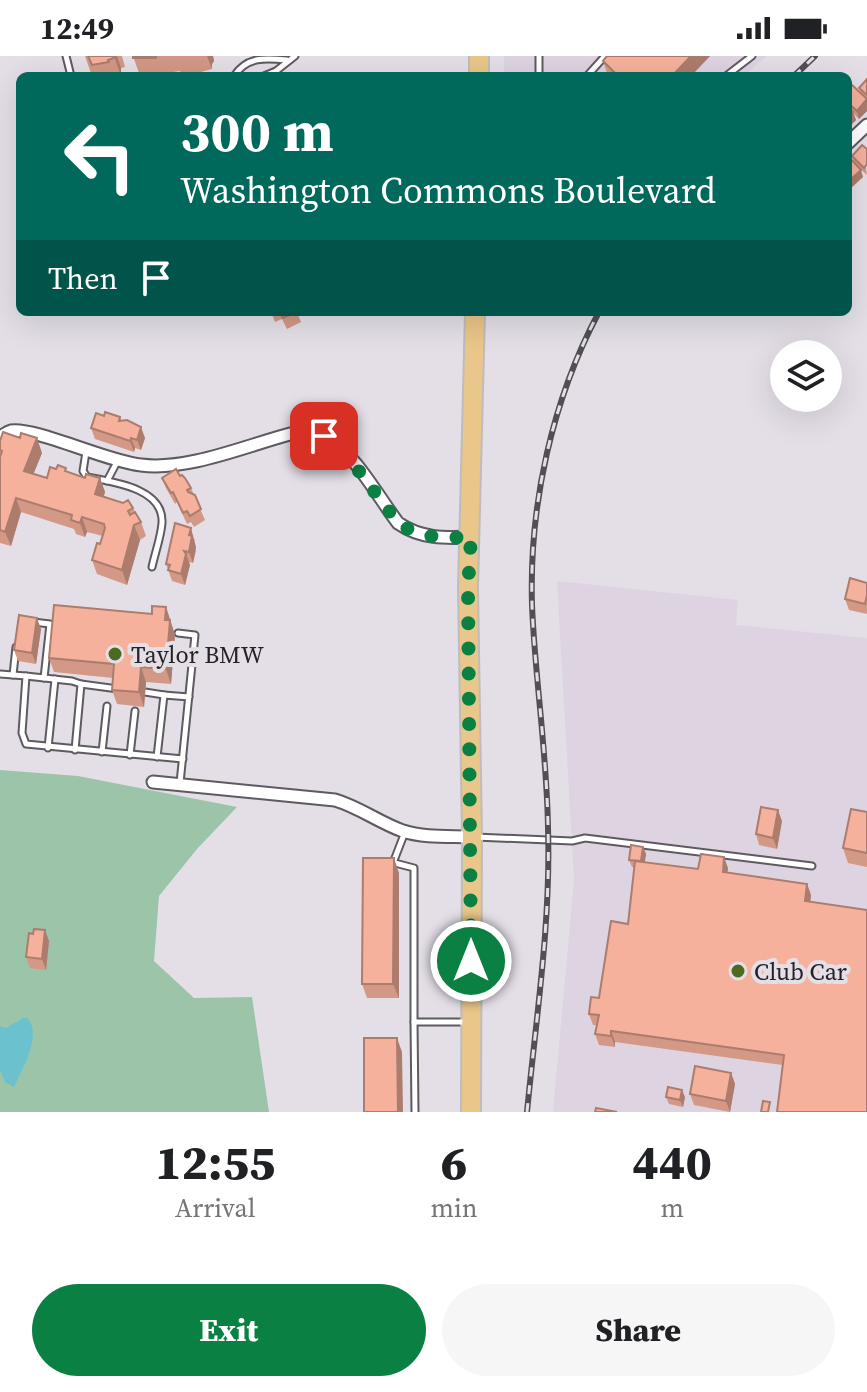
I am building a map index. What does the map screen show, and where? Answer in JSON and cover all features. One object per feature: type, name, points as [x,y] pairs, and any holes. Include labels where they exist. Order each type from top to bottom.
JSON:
[{"type":"main road","points":[[471,1112],[472,837],[468,588],[475,316]]},
{"type":"street","points":[[852,139],[867,125]]},
{"type":"street","points":[[0,437],[11,431],[34,434],[143,466],[180,464],[307,432],[324,436],[339,446],[398,523],[411,532],[429,537],[471,537]]},
{"type":"street","points":[[153,782],[335,800],[405,831],[472,837]]},
{"type":"lane","points":[[274,72],[295,56]]},
{"type":"lane","points":[[591,72],[605,56]]},
{"type":"lane","points":[[731,72],[752,56]]},
{"type":"lane","points":[[236,72],[264,57],[287,60]]},
{"type":"lane","points":[[86,451],[83,471],[87,477],[131,487],[152,498],[161,512],[162,524],[152,567]]},
{"type":"lane","points":[[107,481],[118,461]]},
{"type":"lane","points":[[19,620],[50,624],[44,678]]},
{"type":"lane","points":[[178,633],[195,635],[180,784]]},
{"type":"lane","points":[[13,675],[17,634]]},
{"type":"lane","points":[[0,674],[119,689]]},
{"type":"lane","points":[[26,676],[23,740],[32,746],[183,759]]},
{"type":"lane","points":[[48,748],[55,679]]},
{"type":"lane","points":[[75,750],[81,684]]},
{"type":"lane","points":[[145,692],[189,697]]},
{"type":"lane","points":[[157,757],[164,695]]},
{"type":"lane","points":[[102,752],[107,706]]},
{"type":"lane","points":[[130,755],[135,711]]},
{"type":"lane","points":[[393,863],[405,831]]},
{"type":"lane","points":[[472,837],[572,841],[585,838],[812,866]]},
{"type":"lane","points":[[381,862],[414,868],[415,1112]]},
{"type":"lane","points":[[414,1022],[471,1022]]},
{"type":"shaded area","points":[[504,56],[767,56],[749,72],[504,72]]},
{"type":"shaded area","points":[[557,581],[738,600],[736,625],[867,638],[867,1112],[553,1112],[574,880]]},
{"type":"green space","points":[[0,770],[78,776],[237,807],[159,896],[154,961],[194,998],[252,997],[269,1112],[0,1112]]},
{"type":"water","points":[[28,1018],[32,1026],[32,1043],[14,1087],[5,1082],[0,1070],[0,1026],[6,1028]]},
{"type":"building","points":[[88,56],[114,56],[114,58],[92,65]]},
{"type":"building","points":[[156,56],[156,58],[133,58]]},
{"type":"building","points":[[607,56],[691,56],[676,72],[614,72],[603,61]]},
{"type":"building","points":[[867,79],[867,95],[859,88]]},
{"type":"building","points":[[852,85],[867,99],[857,111],[852,107]]},
{"type":"building","points":[[862,145],[867,149],[864,168],[852,156]]},
{"type":"building","points":[[852,160],[861,170],[852,178]]},
{"type":"building","points":[[105,412],[120,417],[119,421],[127,420],[141,427],[137,440],[131,438],[130,441],[91,428],[96,413],[104,416]]},
{"type":"building","points":[[3,432],[20,438],[21,433],[37,438],[24,471],[47,478],[50,467],[56,469],[58,465],[85,478],[86,474],[100,478],[95,494],[123,503],[128,500],[133,508],[128,511],[130,515],[135,512],[141,522],[134,525],[122,570],[92,560],[97,543],[100,544],[104,524],[82,517],[80,523],[71,520],[72,515],[16,498],[5,532],[0,530],[0,441]]},
{"type":"building","points":[[176,469],[185,478],[191,488],[188,492],[195,495],[201,509],[190,516],[187,511],[183,513],[162,478]]},
{"type":"building","points":[[175,523],[191,528],[189,535],[192,536],[189,552],[184,551],[181,574],[168,570],[170,565],[166,564]]},
{"type":"building","points":[[850,578],[867,583],[865,604],[845,599]]},
{"type":"building","name":"Taylor BMW","points":[[54,605],[152,614],[152,606],[166,607],[165,620],[170,620],[166,669],[141,667],[139,692],[112,690],[114,664],[49,658]]},
{"type":"building","points":[[19,615],[37,618],[32,653],[14,650]]},
{"type":"building","points":[[761,807],[778,810],[773,838],[756,834]]},
{"type":"building","points":[[851,809],[867,812],[867,853],[843,848]]},
{"type":"building","points":[[631,845],[643,847],[641,861],[629,860]]},
{"type":"building","name":"Club Car","points":[[701,854],[724,857],[723,872],[807,884],[805,901],[867,910],[867,1112],[777,1112],[784,1055],[611,1031],[611,1036],[595,1034],[599,1015],[589,1014],[591,997],[599,998],[611,921],[628,924],[635,861],[698,869]]},
{"type":"building","points":[[363,858],[394,858],[393,984],[362,984]]},
{"type":"building","points":[[34,929],[45,930],[42,959],[26,957],[29,933],[33,934]]},
{"type":"building","points":[[364,1038],[397,1038],[398,1112],[364,1112]]},
{"type":"building","points":[[695,1066],[731,1073],[726,1101],[690,1094]]},
{"type":"building","points":[[668,1087],[682,1090],[680,1100],[666,1097]]},
{"type":"building","points":[[763,1101],[770,1102],[768,1112],[761,1112]]},
{"type":"building","points":[[596,1108],[617,1112],[595,1112]]},
{"type":"railway","points":[[798,72],[815,56]]},
{"type":"railway","points":[[527,1112],[542,970],[548,864],[546,772],[532,605],[535,529],[539,492],[556,417],[568,381],[597,316]]},
{"type":"place","name":"Taylor BMW","points":[[115,654]]},
{"type":"place","name":"Club Car","points":[[738,971]]},
{"type":"route","points":[[324,436],[339,446],[398,523],[411,532],[429,537],[471,537],[468,588],[471,961]]}]
